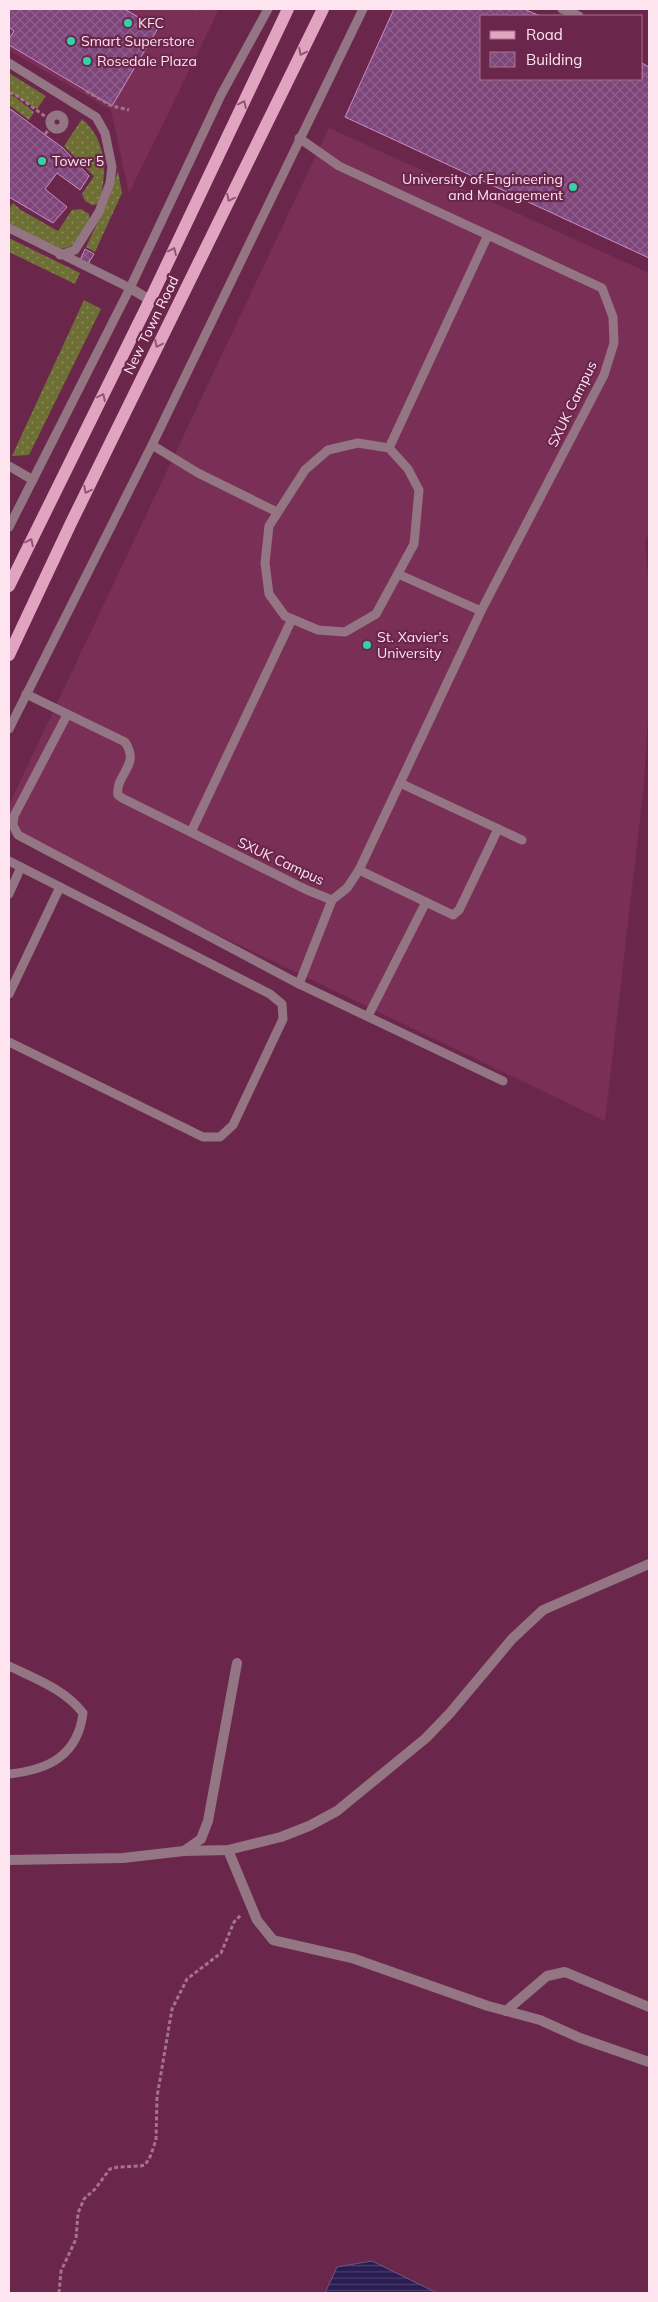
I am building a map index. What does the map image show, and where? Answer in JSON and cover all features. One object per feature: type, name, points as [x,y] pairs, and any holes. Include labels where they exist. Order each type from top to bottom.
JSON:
[{"type":"main road","name":"New Town Road","points":[[9,586],[150,300],[288,9]]},
{"type":"main road","name":"New Town Road","points":[[9,655],[71,523],[324,9]]},
{"type":"street","points":[[130,288],[150,300]]},
{"type":"street","points":[[9,1860],[123,1858],[184,1851],[228,1850],[281,1837],[309,1826],[336,1811],[426,1738],[450,1714],[512,1638],[543,1610],[649,1564]]},
{"type":"street","points":[[184,1851],[201,1839],[208,1821],[237,1663]]},
{"type":"street","points":[[228,1850],[262,1928],[273,1940],[352,1958],[506,2011],[540,2020],[580,2038],[649,2062]]},
{"type":"street","points":[[506,2011],[547,1976],[566,1972],[649,2007]]},
{"type":"lane","points":[[9,527],[130,288],[221,95],[268,9]]},
{"type":"lane","points":[[9,729],[152,445],[363,9]]},
{"type":"lane","points":[[562,9],[577,15]]},
{"type":"lane","points":[[9,62],[96,117],[105,133],[112,167],[110,183],[99,212],[85,237],[75,250],[60,255]]},
{"type":"lane","points":[[51,123],[56,129],[62,127],[64,120],[62,116],[73,102]]},
{"type":"lane","name":"SXUK Campus","points":[[66,715],[125,742],[131,751],[130,761],[117,790],[118,795],[307,890],[332,900],[347,888],[358,870],[481,611],[604,375],[614,343],[614,317],[602,288],[339,166],[299,138]]},
{"type":"lane","points":[[9,228],[60,255],[130,288]]},
{"type":"lane","points":[[389,448],[488,235]]},
{"type":"lane","points":[[358,443],[389,448],[408,470],[419,490],[414,544],[376,614],[345,632],[318,630],[285,616],[269,594],[265,563],[269,526],[277,512],[305,470],[328,450],[358,443]]},
{"type":"lane","points":[[152,445],[198,473],[277,512]]},
{"type":"lane","points":[[9,466],[33,480]]},
{"type":"lane","points":[[398,574],[481,611]]},
{"type":"lane","points":[[191,832],[292,619]]},
{"type":"lane","points":[[18,836],[14,825],[14,816],[66,715],[26,694]]},
{"type":"lane","points":[[400,784],[522,840]]},
{"type":"lane","points":[[358,870],[449,914],[456,914],[498,829]]},
{"type":"lane","points":[[9,831],[299,984],[503,1081]]},
{"type":"lane","points":[[9,861],[270,994],[282,1004],[283,1019],[233,1125],[220,1137],[203,1137],[9,1042]]},
{"type":"lane","points":[[9,894],[21,867]]},
{"type":"lane","points":[[9,994],[60,887]]},
{"type":"lane","points":[[299,984],[332,900]]},
{"type":"lane","points":[[368,1016],[426,902]]},
{"type":"lane","points":[[9,1666],[72,1699],[83,1713],[81,1731],[66,1751],[51,1763],[28,1772],[9,1774]]},
{"type":"path","points":[[136,66],[157,62]]},
{"type":"path","points":[[86,91],[112,106],[129,110]]},
{"type":"path","points":[[9,93],[16,95],[51,123],[44,134]]},
{"type":"path","points":[[59,2293],[61,2271],[76,2239],[78,2213],[84,2199],[95,2189],[110,2169],[140,2166],[150,2157],[156,2140],[157,2097],[172,2009],[188,1979],[194,1972],[217,1957],[225,1946],[234,1922],[240,1915],[253,1909]]},
{"type":"shaded area","name":"Rosedale Plaza","points":[[9,9],[219,9],[129,193],[111,110],[9,50]]},
{"type":"shaded area","points":[[9,73],[46,96],[37,109],[9,92]]},
{"type":"shaded area","points":[[9,95],[15,97],[34,112],[29,120],[9,105]]},
{"type":"shaded area","points":[[82,119],[97,137],[103,158],[102,193],[99,204],[92,205],[85,201],[82,194],[94,176],[64,146]]},
{"type":"shaded area","name":"St. Xavier's University","points":[[329,128],[649,273],[649,533],[645,542],[649,586],[649,705],[643,793],[605,1121],[9,834],[9,805]]},
{"type":"shaded area","points":[[118,171],[122,193],[95,252],[86,247],[108,201]]},
{"type":"shaded area","points":[[13,203],[21,210],[58,231],[72,210],[81,209],[89,214],[90,222],[72,246],[61,249],[9,223],[9,209]]},
{"type":"shaded area","points":[[9,238],[80,273],[75,284],[9,252]]},
{"type":"shaded area","points":[[84,300],[101,309],[29,455],[12,456]]},
{"type":"shaded area","points":[[372,2261],[437,2293],[325,2293],[337,2267]]},
{"type":"building","name":"Rosedale Plaza","points":[[9,9],[124,9],[158,28],[112,106],[9,45],[9,39],[14,31],[9,27]]},
{"type":"building","name":"University of Engineering and Management","points":[[394,9],[524,9],[538,15],[480,15],[480,80],[643,80],[643,64],[649,67],[649,258],[345,117]]},
{"type":"building","name":"Tower 5","points":[[9,108],[63,148],[89,176],[80,190],[57,173],[45,189],[67,207],[53,223],[9,197]]},
{"type":"building","points":[[85,249],[94,254],[88,264],[80,260]]},
{"type":"place","name":"KFC","points":[[128,23]]},
{"type":"place","name":"Smart Superstore","points":[[71,41]]},
{"type":"place","name":"Rosedale Plaza","points":[[87,61]]},
{"type":"place","name":"Tower 5","points":[[42,161]]},
{"type":"place","name":"University of Engineering and Management","points":[[573,187]]},
{"type":"place","name":"St. Xavier's University","points":[[367,645]]}]
